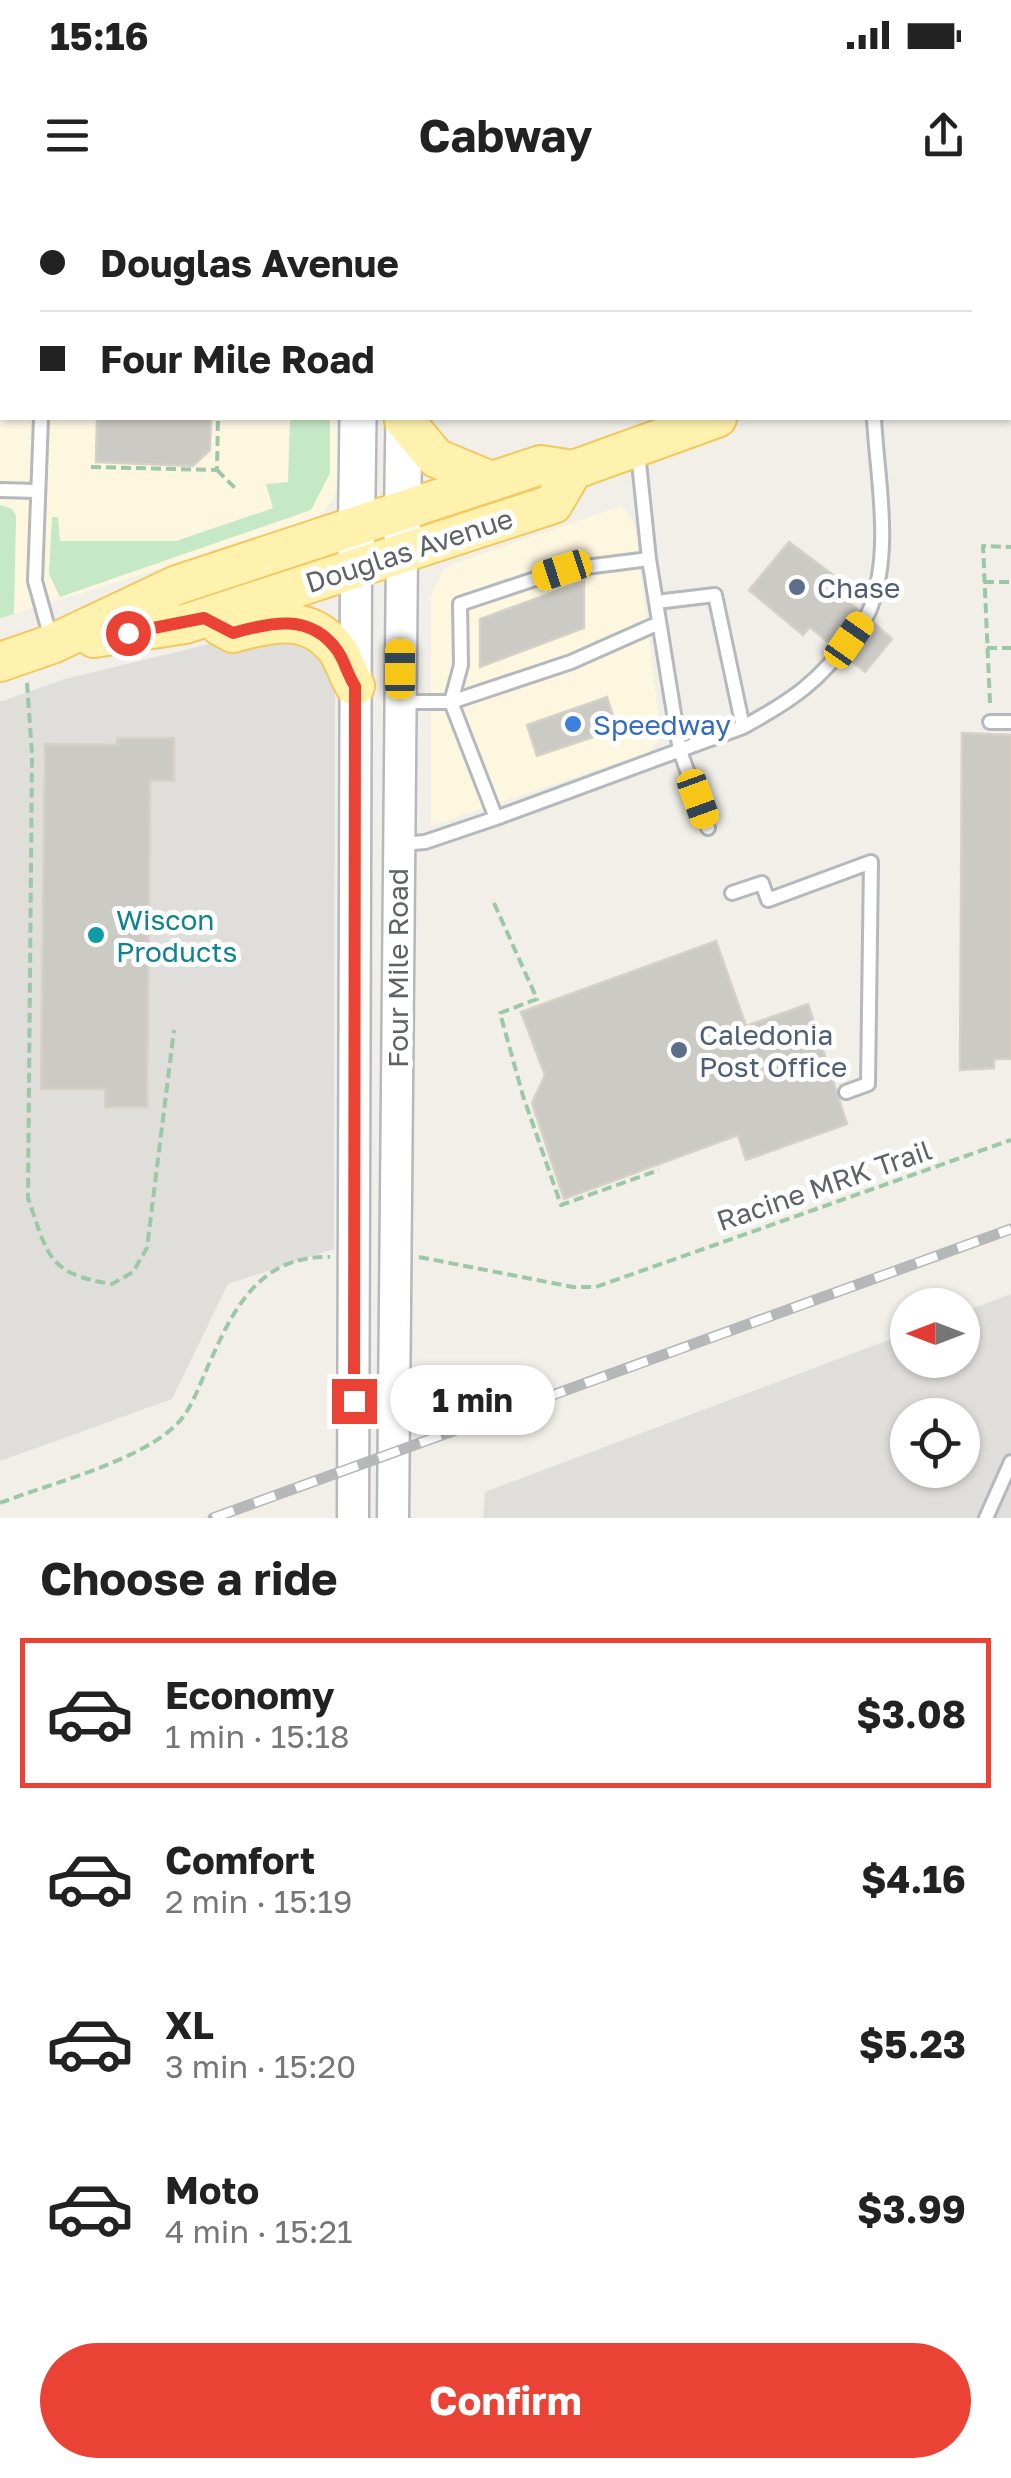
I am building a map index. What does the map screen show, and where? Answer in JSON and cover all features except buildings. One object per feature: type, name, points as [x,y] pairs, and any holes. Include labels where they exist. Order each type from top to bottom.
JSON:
[{"type":"main road","name":"Four Mile Road","points":[[356,566],[358,420]]},
{"type":"main road","name":"Four Mile Road","points":[[402,552],[404,420]]},
{"type":"main road","points":[[405,420],[436,458],[491,481]]},
{"type":"main road","name":"Douglas Avenue","points":[[25,654],[176,585],[541,465],[572,470],[710,420]]},
{"type":"main road","name":"Douglas Avenue","points":[[25,654],[186,624],[553,504],[572,470]]},
{"type":"main road","points":[[204,618],[233,633],[274,622],[304,625],[330,642],[355,686]]},
{"type":"street","name":"Four Mile Road","points":[[392,1518],[402,552]]},
{"type":"street","name":"Four Mile Road","points":[[353,1518],[358,1014],[356,566]]},
{"type":"lane","points":[[25,654],[35,581],[41,420]]},
{"type":"lane","points":[[398,844],[425,842],[496,818],[743,727],[792,701],[828,670],[870,610],[878,570],[880,513],[874,420]]},
{"type":"lane","points":[[637,446],[649,558],[680,751],[708,828]]},
{"type":"lane","points":[[0,490],[37,491]]},
{"type":"lane","points":[[496,818],[451,702],[461,665],[460,604],[562,570],[649,558]]},
{"type":"lane","points":[[656,602],[714,595],[743,727]]},
{"type":"lane","points":[[400,702],[451,702],[571,662],[659,623]]},
{"type":"lane","points":[[990,722],[1011,722]]},
{"type":"lane","points":[[732,893],[762,883],[768,900],[872,862],[868,1084],[846,1092]]},
{"type":"lane","points":[[986,1518],[1011,1462]]},
{"type":"path","points":[[217,470],[218,420]]},
{"type":"path","points":[[91,467],[217,470],[238,491]]},
{"type":"path","points":[[990,722],[983,546],[1011,547]]},
{"type":"path","points":[[984,582],[1011,582]]},
{"type":"path","points":[[987,648],[1011,648]]},
{"type":"path","points":[[25,654],[32,754],[28,1198],[48,1256],[75,1278],[112,1284],[133,1272],[147,1248],[174,1030]]},
{"type":"path","points":[[494,903],[538,999],[500,1012],[523,1096],[561,1205],[659,1170]]},
{"type":"path","name":"Racine MRK Trail","points":[[651,1267],[1011,1140]]},
{"type":"path","points":[[0,1503],[118,1458]]},
{"type":"shaded area","points":[[0,420],[336,420],[340,475],[335,495],[324,511],[306,524],[0,618]]},
{"type":"shaded area","points":[[622,506],[634,522],[661,736],[649,752],[431,826],[431,595],[443,571],[453,564]]},
{"type":"shaded area","points":[[272,629],[312,639],[335,688],[334,1249],[228,1284],[172,1399],[0,1461],[0,702],[65,679]]},
{"type":"shaded area","points":[[1011,1294],[1011,1518],[483,1518],[485,1492],[890,1339],[890,1378],[980,1378],[980,1306]]},
{"type":"green space","points":[[290,420],[330,420],[330,473],[311,510],[60,597],[49,574],[52,517],[58,517],[60,541],[176,541],[273,508],[266,484],[288,482]]},
{"type":"green space","points":[[0,505],[12,509],[16,516],[14,614],[0,618]]},
{"type":"railway","points":[[213,1518],[1011,1229]]},
{"type":"place","name":"Chase","points":[[797,587]]},
{"type":"place","name":"Speedway","points":[[573,724]]},
{"type":"place","name":"Wiscon Products","points":[[96,935]]},
{"type":"place","name":"Caledonia Post Office","points":[[679,1050]]},
{"type":"route","points":[[128,633],[204,618],[233,633],[274,622],[304,625],[330,642],[355,686],[358,995],[354,1401]]}]
